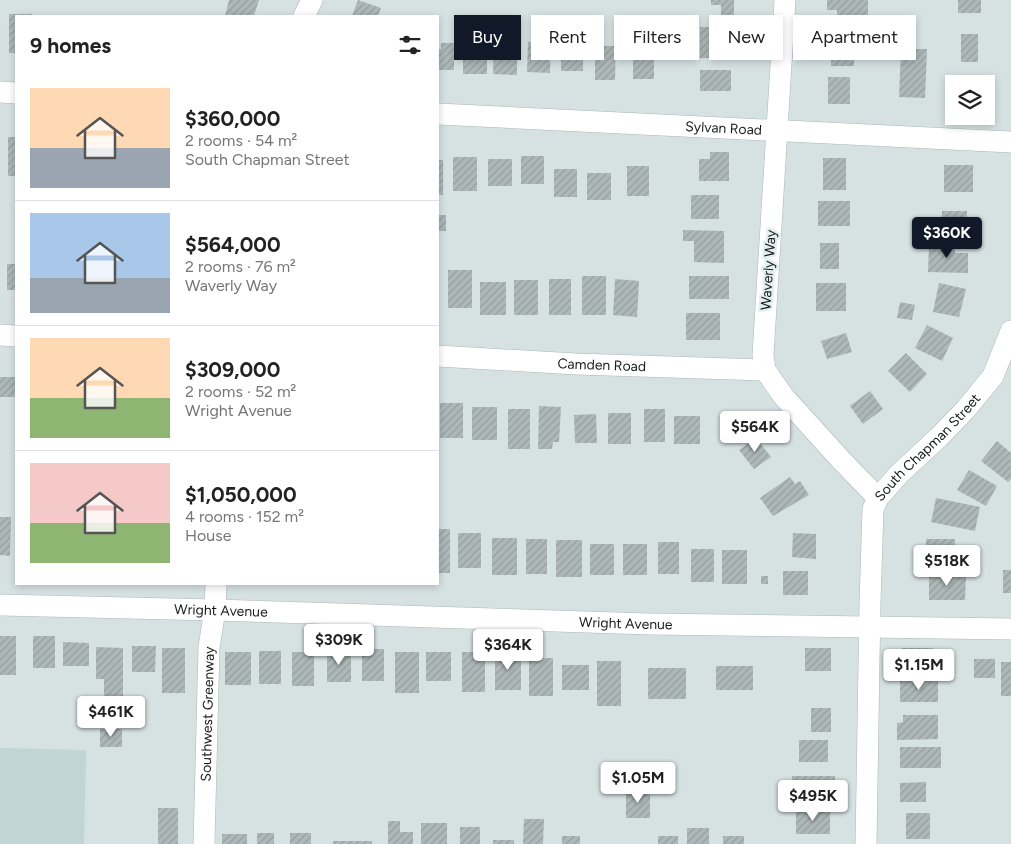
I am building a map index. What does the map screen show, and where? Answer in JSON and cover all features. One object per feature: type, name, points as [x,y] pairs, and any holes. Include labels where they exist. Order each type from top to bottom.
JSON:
[{"type":"street","points":[[304,15],[312,0]]},
{"type":"street","name":"Waverly Way","points":[[765,370],[763,354],[785,0]]},
{"type":"street","points":[[0,92],[15,93]]},
{"type":"street","name":"Sylvan Road","points":[[439,114],[1011,142]]},
{"type":"street","name":"South Chapman Street","points":[[866,844],[873,509],[878,498],[899,474],[939,438],[994,376],[1011,331]]},
{"type":"street","points":[[0,335],[15,336]]},
{"type":"street","name":"Camden Road","points":[[439,356],[576,364],[765,370]]},
{"type":"street","points":[[765,370],[784,397],[878,498]]},
{"type":"street","name":"Southwest Greenway","points":[[204,844],[209,647],[215,610],[216,585]]},
{"type":"street","name":"Wright Avenue","points":[[0,605],[649,624],[1011,629]]},
{"type":"shaded area","points":[[0,748],[86,750],[84,844],[0,844]]},
{"type":"building","points":[[229,0],[259,0],[254,15],[225,15]]},
{"type":"building","points":[[358,0],[381,8],[378,15],[352,15]]},
{"type":"building","points":[[711,0],[734,0],[734,15],[721,15],[721,5],[711,5]]},
{"type":"building","points":[[827,0],[868,0],[868,15],[837,15],[837,10],[827,10]]},
{"type":"building","points":[[958,0],[981,0],[981,13],[958,13]]},
{"type":"building","points":[[9,14],[32,14],[15,15],[15,53],[9,53]]},
{"type":"building","points":[[700,27],[709,27],[709,58],[700,58]]},
{"type":"building","points":[[961,34],[978,34],[978,62],[961,62]]},
{"type":"building","points":[[528,42],[531,42],[531,60],[550,60],[550,73],[527,72]]},
{"type":"building","points":[[441,43],[454,43],[454,70],[439,70],[439,49],[441,49]]},
{"type":"building","points":[[604,46],[614,46],[615,80],[595,80],[595,60],[604,60]]},
{"type":"building","points":[[916,49],[927,49],[925,98],[899,97],[901,60],[916,60]]},
{"type":"building","points":[[463,60],[487,60],[487,74],[463,74]]},
{"type":"building","points":[[493,60],[517,60],[517,75],[493,74]]},
{"type":"building","points":[[561,60],[583,60],[583,71],[561,71]]},
{"type":"building","points":[[633,60],[654,60],[654,79],[633,79]]},
{"type":"building","points":[[831,60],[854,60],[854,66],[831,66]]},
{"type":"building","points":[[700,70],[731,70],[731,91],[700,91]]},
{"type":"building","points":[[828,77],[850,77],[850,104],[828,104]]},
{"type":"building","points":[[8,137],[15,137],[15,176],[8,176]]},
{"type":"building","points":[[710,152],[729,152],[729,181],[699,181],[699,159],[710,159]]},
{"type":"building","points":[[521,156],[544,156],[544,184],[521,184]]},
{"type":"building","points":[[453,157],[477,157],[477,191],[453,191]]},
{"type":"building","points":[[823,158],[846,158],[846,190],[823,190]]},
{"type":"building","points":[[488,159],[512,159],[512,186],[488,186]]},
{"type":"building","points":[[439,160],[443,160],[443,195],[439,195]]},
{"type":"building","points":[[944,165],[973,165],[973,192],[944,192]]},
{"type":"building","points":[[627,166],[649,166],[649,196],[627,196]]},
{"type":"building","points":[[554,169],[577,169],[577,197],[554,197]]},
{"type":"building","points":[[587,173],[611,173],[611,200],[587,200]]},
{"type":"building","points":[[691,195],[719,195],[719,219],[691,219]]},
{"type":"building","points":[[818,201],[850,201],[850,226],[818,226]]},
{"type":"building","points":[[942,211],[967,211],[967,235],[942,235]]},
{"type":"building","points":[[439,215],[446,215],[446,231],[439,231]]},
{"type":"building","points":[[683,230],[724,231],[724,263],[694,262],[694,241],[683,241]]},
{"type":"building","points":[[820,243],[839,243],[839,269],[820,269]]},
{"type":"building","points":[[929,244],[955,244],[955,253],[968,253],[968,273],[928,272]]},
{"type":"building","points":[[7,264],[15,264],[15,290],[7,290]]},
{"type":"building","points":[[448,270],[472,270],[472,308],[448,308]]},
{"type":"building","points":[[582,276],[606,276],[606,315],[582,315]]},
{"type":"building","points":[[689,276],[729,276],[729,299],[689,299]]},
{"type":"building","points":[[549,279],[571,279],[571,315],[549,315]]},
{"type":"building","points":[[615,279],[639,281],[637,317],[613,315]]},
{"type":"building","points":[[514,280],[538,280],[538,315],[514,315]]},
{"type":"building","points":[[480,282],[506,282],[506,315],[480,315]]},
{"type":"building","points":[[816,283],[846,283],[846,311],[816,311]]},
{"type":"building","points":[[939,283],[966,289],[959,317],[933,312]]},
{"type":"building","points":[[900,302],[915,305],[912,320],[897,318]]},
{"type":"building","points":[[686,313],[720,313],[720,340],[686,340]]},
{"type":"building","points":[[927,325],[953,338],[942,361],[915,348]]},
{"type":"building","points":[[846,333],[852,352],[827,359],[821,341]]},
{"type":"building","points":[[906,353],[927,374],[910,392],[888,371]]},
{"type":"building","points":[[0,377],[15,377],[15,397],[0,397]]},
{"type":"building","points":[[870,391],[883,409],[863,424],[850,406]]},
{"type":"building","points":[[440,403],[463,403],[463,438],[440,438]]},
{"type":"building","points":[[539,406],[561,407],[559,442],[553,442],[552,449],[538,449]]},
{"type":"building","points":[[472,407],[497,407],[497,440],[472,440]]},
{"type":"building","points":[[508,409],[530,409],[530,449],[508,449]]},
{"type":"building","points":[[644,409],[665,409],[665,442],[644,442]]},
{"type":"building","points":[[608,413],[631,413],[631,444],[608,444]]},
{"type":"building","points":[[596,414],[597,443],[575,443],[574,415]]},
{"type":"building","points":[[674,416],[700,416],[700,444],[674,444]]},
{"type":"building","points":[[756,438],[771,457],[754,469],[739,450]]},
{"type":"building","points":[[997,441],[1011,453],[1011,479],[1008,482],[981,461]]},
{"type":"building","points":[[969,470],[997,486],[986,506],[957,490]]},
{"type":"building","points":[[790,477],[795,484],[800,481],[809,495],[773,516],[760,498]]},
{"type":"building","points":[[936,498],[980,507],[975,531],[931,522]]},
{"type":"building","points":[[0,517],[11,517],[10,556],[0,555]]},
{"type":"building","points":[[439,529],[450,529],[450,573],[439,573]]},
{"type":"building","points":[[458,533],[481,533],[481,568],[458,568]]},
{"type":"building","points":[[793,533],[816,534],[816,559],[792,557]]},
{"type":"building","points":[[492,538],[517,538],[517,575],[492,575]]},
{"type":"building","points":[[526,539],[547,539],[547,574],[526,574]]},
{"type":"building","points":[[926,539],[955,539],[955,565],[926,565]]},
{"type":"building","points":[[556,540],[582,540],[582,577],[556,577]]},
{"type":"building","points":[[658,542],[679,542],[679,574],[658,574]]},
{"type":"building","points":[[590,544],[614,544],[614,575],[590,575]]},
{"type":"building","points":[[623,544],[647,544],[647,575],[623,575]]},
{"type":"building","points":[[691,549],[714,549],[714,582],[691,582]]},
{"type":"building","points":[[722,550],[747,550],[747,584],[722,584]]},
{"type":"building","points":[[1003,570],[1011,570],[1011,593],[1003,593]]},
{"type":"building","points":[[783,571],[808,571],[808,595],[783,595]]},
{"type":"building","points":[[929,574],[966,574],[965,600],[929,600]]},
{"type":"building","points":[[761,576],[768,576],[768,584],[761,584]]},
{"type":"building","points":[[0,636],[16,636],[16,675],[0,675]]},
{"type":"building","points":[[33,636],[55,636],[55,668],[33,668]]},
{"type":"building","points":[[63,642],[89,643],[89,666],[63,666]]},
{"type":"building","points":[[132,646],[156,646],[155,672],[132,672]]},
{"type":"building","points":[[96,647],[123,648],[123,701],[104,701],[104,679],[96,679]]},
{"type":"building","points":[[162,648],[185,648],[185,693],[162,693]]},
{"type":"building","points":[[805,648],[831,648],[831,671],[805,671]]},
{"type":"building","points":[[902,648],[933,648],[933,658],[943,658],[943,672],[902,672]]},
{"type":"building","points":[[362,649],[384,649],[384,681],[362,681]]},
{"type":"building","points":[[327,650],[351,650],[351,682],[327,682]]},
{"type":"building","points":[[259,651],[281,651],[281,684],[259,684]]},
{"type":"building","points":[[225,652],[251,652],[251,685],[225,685]]},
{"type":"building","points":[[292,652],[314,652],[314,686],[292,686]]},
{"type":"building","points":[[395,652],[419,652],[419,693],[395,693]]},
{"type":"building","points":[[426,652],[451,652],[451,681],[426,681]]},
{"type":"building","points":[[462,652],[485,652],[485,692],[462,692]]},
{"type":"building","points":[[495,652],[521,652],[521,690],[495,690]]},
{"type":"building","points":[[529,658],[553,658],[553,696],[529,696]]},
{"type":"building","points":[[974,659],[995,659],[995,678],[974,678]]},
{"type":"building","points":[[597,661],[621,661],[621,706],[597,706]]},
{"type":"building","points":[[1001,662],[1011,662],[1011,696],[1001,696]]},
{"type":"building","points":[[562,665],[589,665],[589,690],[562,690]]},
{"type":"building","points":[[716,666],[753,666],[753,690],[716,690]]},
{"type":"building","points":[[648,668],[686,668],[686,699],[648,699]]},
{"type":"building","points":[[900,681],[938,681],[938,702],[900,702]]},
{"type":"building","points":[[811,708],[831,708],[831,732],[811,732]]},
{"type":"building","points":[[903,715],[938,715],[938,739],[897,740],[897,723],[903,722]]},
{"type":"building","points":[[100,729],[122,729],[122,747],[100,747]]},
{"type":"building","points":[[799,740],[828,740],[828,762],[799,762]]},
{"type":"building","points":[[900,747],[941,747],[941,768],[900,768]]},
{"type":"building","points":[[792,776],[835,776],[835,799],[792,799]]},
{"type":"building","points":[[926,782],[926,802],[900,802],[900,783]]},
{"type":"building","points":[[626,791],[650,791],[650,818],[626,818]]},
{"type":"building","points":[[158,808],[178,808],[178,844],[158,844]]},
{"type":"building","points":[[796,811],[830,811],[830,834],[796,834]]},
{"type":"building","points":[[906,813],[930,813],[930,839],[906,839]]},
{"type":"building","points":[[524,819],[544,819],[543,844],[523,844]]},
{"type":"building","points":[[388,821],[400,821],[400,832],[413,832],[413,844],[388,844]]},
{"type":"building","points":[[421,823],[447,823],[447,844],[421,844]]},
{"type":"building","points":[[460,827],[480,827],[480,844],[460,844]]},
{"type":"building","points":[[687,828],[709,828],[709,844],[687,844]]},
{"type":"building","points":[[257,833],[274,833],[274,844],[257,844]]},
{"type":"building","points":[[290,833],[311,833],[311,844],[290,844]]},
{"type":"building","points":[[222,834],[247,834],[247,844],[222,844]]},
{"type":"building","points":[[562,836],[580,836],[580,844],[562,844]]},
{"type":"building","points":[[658,836],[678,836],[678,844],[658,844]]},
{"type":"building","points":[[723,836],[744,836],[744,844],[723,844]]},
{"type":"building","points":[[493,840],[514,840],[514,844],[493,844]]},
{"type":"building","points":[[333,841],[372,841],[372,844],[333,844]]}]
